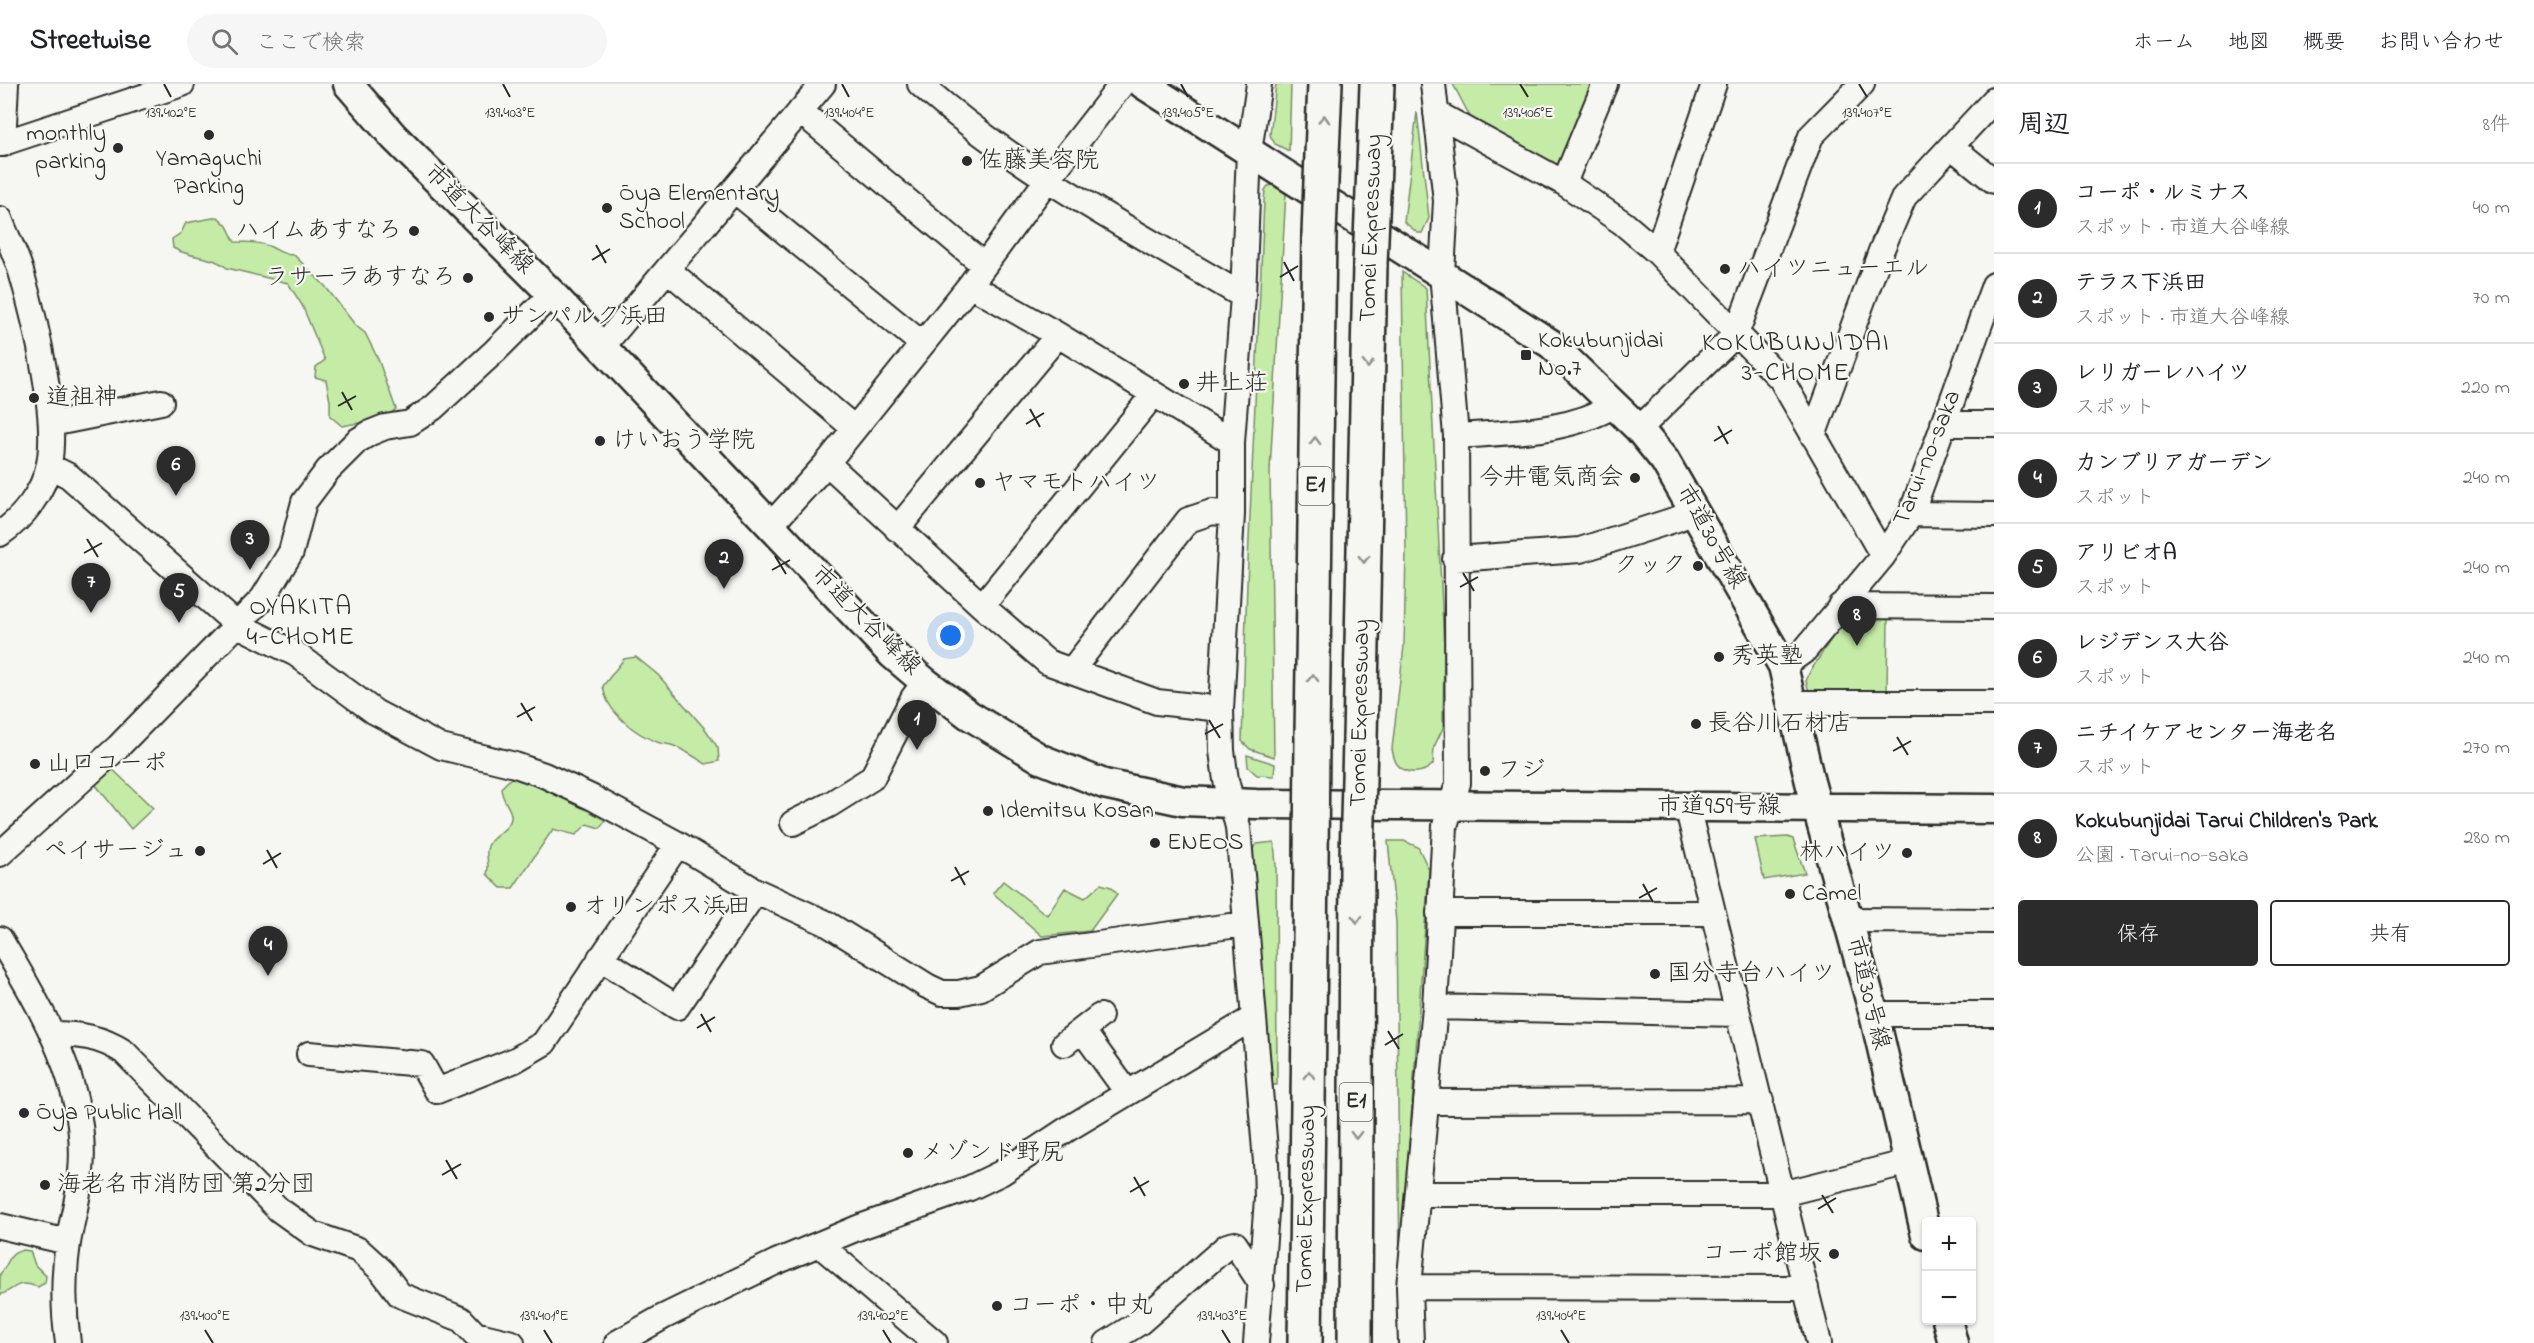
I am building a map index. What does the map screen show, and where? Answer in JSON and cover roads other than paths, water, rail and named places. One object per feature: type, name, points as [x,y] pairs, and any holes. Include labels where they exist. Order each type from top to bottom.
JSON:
[{"type":"highway","name":"Tomei Expressway","points":[[1305,1343],[1319,235],[1325,84]]},
{"type":"highway","name":"Tomei Expressway","points":[[1355,1343],[1360,739],[1370,264],[1377,84]]},
{"type":"street","points":[[6,84],[1,144],[142,90],[183,84]]},
{"type":"street","name":"市道大谷峰線","points":[[348,84],[394,137],[552,294],[892,654],[969,715],[1041,759],[1104,784],[1183,801],[1448,804]]},
{"type":"street","points":[[602,347],[823,84]]},
{"type":"street","points":[[920,84],[948,109],[1047,180],[1243,296]]},
{"type":"street","points":[[771,526],[827,463],[970,285],[1047,180],[1122,84]]},
{"type":"street","name":"市道30号線","points":[[1143,84],[1551,344],[1639,429],[1665,461],[1696,511],[1783,666],[1817,808],[1850,920],[1874,1014],[1922,1218]]},
{"type":"street","points":[[1256,1343],[1267,1199],[1266,1162],[1238,827],[1222,751],[1221,709],[1232,513],[1232,442],[1243,296],[1249,152],[1259,84]]},
{"type":"street","points":[[1411,1343],[1409,1287],[1435,1007],[1444,826],[1448,804],[1458,783],[1456,436],[1442,273],[1446,201],[1432,84]]},
{"type":"street","points":[[1564,183],[1605,84]]},
{"type":"street","points":[[1657,252],[1714,84]]},
{"type":"street","points":[[1639,429],[1736,334],[1811,136],[1862,84]]},
{"type":"street","points":[[1813,436],[1881,251],[1904,197],[1994,100]]},
{"type":"street","points":[[800,111],[984,265]]},
{"type":"street","points":[[1437,113],[1564,183],[1623,223],[1657,252],[1781,379],[1883,556]]},
{"type":"street","points":[[1952,147],[1994,181]]},
{"type":"street","points":[[734,190],[921,344]]},
{"type":"street","points":[[0,219],[22,273],[35,331],[52,440],[49,466],[36,498],[13,525],[0,534]]},
{"type":"street","points":[[669,270],[854,429]]},
{"type":"street","points":[[970,285],[1058,335],[1232,442]]},
{"type":"street","name":"Tarui-no-saka","points":[[1783,666],[1804,651],[1883,556],[1911,514],[1942,424],[1985,332],[1994,285]]},
{"type":"street","points":[[0,854],[118,747],[263,598],[291,552],[304,502],[328,470],[357,441],[370,433],[385,427],[410,423],[433,408],[552,294]]},
{"type":"street","points":[[897,529],[1058,335]]},
{"type":"street","points":[[982,606],[1154,394]]},
{"type":"street","points":[[51,424],[161,402]]},
{"type":"street","points":[[1456,436],[1550,429],[1599,414],[1615,405]]},
{"type":"street","points":[[1942,424],[1994,424]]},
{"type":"street","points":[[827,463],[982,606],[1047,662],[1157,702],[1221,709]]},
{"type":"street","points":[[49,466],[69,476],[236,624],[296,654],[375,712],[441,747],[515,765],[594,798],[678,844],[756,891],[826,923],[942,993],[958,993],[981,988],[1040,952],[1245,924]]},
{"type":"street","points":[[1455,559],[1580,550],[1696,511]]},
{"type":"street","points":[[1072,670],[1188,520],[1212,512],[1232,513]]},
{"type":"street","points":[[1911,514],[1994,515]]},
{"type":"street","points":[[1840,606],[1994,607]]},
{"type":"street","points":[[793,823],[829,805],[872,778],[913,698],[925,682]]},
{"type":"street","points":[[1793,702],[1994,703]]},
{"type":"street","name":"市道959号線","points":[[1448,804],[1994,809]]},
{"type":"street","points":[[1687,806],[1819,1343]]},
{"type":"street","points":[[309,1054],[422,1064],[437,1091],[515,1060],[544,1043],[678,844]]},
{"type":"street","points":[[600,958],[677,1007],[756,891]]},
{"type":"street","points":[[1439,913],[1713,913]]},
{"type":"street","points":[[1850,920],[1994,921]]},
{"type":"street","points":[[0,939],[29,988],[52,1034],[73,1094],[82,1169],[78,1203],[68,1242],[63,1298],[68,1343]]},
{"type":"street","points":[[1435,1007],[1738,1014]]},
{"type":"street","points":[[1874,1014],[1994,1014]]},
{"type":"street","points":[[617,1343],[730,1284],[819,1244],[970,1188],[991,1178],[1127,1092],[1253,1018]]},
{"type":"street","points":[[1082,1030],[1127,1092]]},
{"type":"street","points":[[52,1034],[74,1033],[112,1044],[124,1052],[278,1209],[313,1234],[359,1250],[382,1271],[400,1295],[461,1319],[475,1335],[512,1343]]},
{"type":"street","points":[[1426,1102],[1761,1101]]},
{"type":"street","points":[[1418,1194],[1782,1194],[1909,1162]]},
{"type":"street","points":[[0,1226],[68,1242]]},
{"type":"street","points":[[819,1244],[935,1343]]},
{"type":"street","points":[[1107,1343],[1139,1323],[1227,1246],[1235,1244],[1262,1284]]},
{"type":"street","points":[[1409,1287],[1806,1288]]},
{"type":"street","points":[[1948,1325],[1953,1343]]},
{"type":"place","name":"Yamaguchi Parking","points":[[209,135]]},
{"type":"place","name":"monthly parking","points":[[118,148]]},
{"type":"place","name":"佐藤美容院","points":[[967,161]]},
{"type":"place","name":"Ōya Elementary School","points":[[607,208]]},
{"type":"place","name":"ハイムあすなろ","points":[[414,231]]},
{"type":"place","name":"ハイツニューエル","points":[[1725,269]]},
{"type":"place","name":"ラサーラあすなろ","points":[[468,278]]},
{"type":"place","name":"サンパルク浜田","points":[[489,317]]},
{"type":"place","name":"Kokubunjidai No.7","points":[[1526,355]]},
{"type":"place","name":"井上荘","points":[[1184,384]]},
{"type":"place","name":"道祖神","points":[[34,398]]},
{"type":"place","name":"けいおう学院","points":[[600,441]]},
{"type":"place","name":"今井電気商会","points":[[1635,478]]},
{"type":"place","name":"ヤマモトハイツ","points":[[980,483]]},
{"type":"place","name":"レジデンス大谷","points":[[176,496]]},
{"type":"place","name":"クック","points":[[1698,566]]},
{"type":"place","name":"レリガーレハイツ","points":[[250,570]]},
{"type":"place","name":"テラス下浜田","points":[[724,589]]},
{"type":"place","name":"ニチイケアセンター海老名","points":[[91,613]]},
{"type":"place","name":"アリビオA","points":[[179,623]]},
{"type":"place","name":"Kokubunjidai Tarui Children's Park","points":[[1857,646]]},
{"type":"place","name":"秀英塾","points":[[1719,657]]},
{"type":"place","name":"長谷川石材店","points":[[1696,724]]},
{"type":"place","name":"コーポ・ルミナス","points":[[917,750]]},
{"type":"place","name":"山口コーポ","points":[[35,764]]},
{"type":"place","name":"フジ","points":[[1485,771]]},
{"type":"place","name":"Idemitsu Kosan","points":[[988,811]]},
{"type":"place","name":"ENEOS","points":[[1155,843]]},
{"type":"place","name":"ペイサージュ","points":[[200,851]]},
{"type":"place","name":"林ハイツ","points":[[1907,853]]},
{"type":"place","name":"Camel","points":[[1790,894]]},
{"type":"place","name":"オリンポス浜田","points":[[571,907]]},
{"type":"place","name":"国分寺台ハイツ","points":[[1655,974]]},
{"type":"place","name":"カンブリアガーデン","points":[[268,976]]},
{"type":"place","name":"Ōya Public Hall","points":[[24,1113]]},
{"type":"place","name":"メゾンド野尻","points":[[908,1153]]},
{"type":"place","name":"海老名市消防団 第2分団","points":[[45,1185]]},
{"type":"place","name":"コーポ館坂","points":[[1834,1254]]},
{"type":"place","name":"コーポ・中丸","points":[[997,1306]]},
{"type":"district","name":"KOKUBUNJIDAI 3-CHOME","points":[[1796,359]]},
{"type":"district","name":"OYAKITA 4-CHOME","points":[[301,623]]}]
